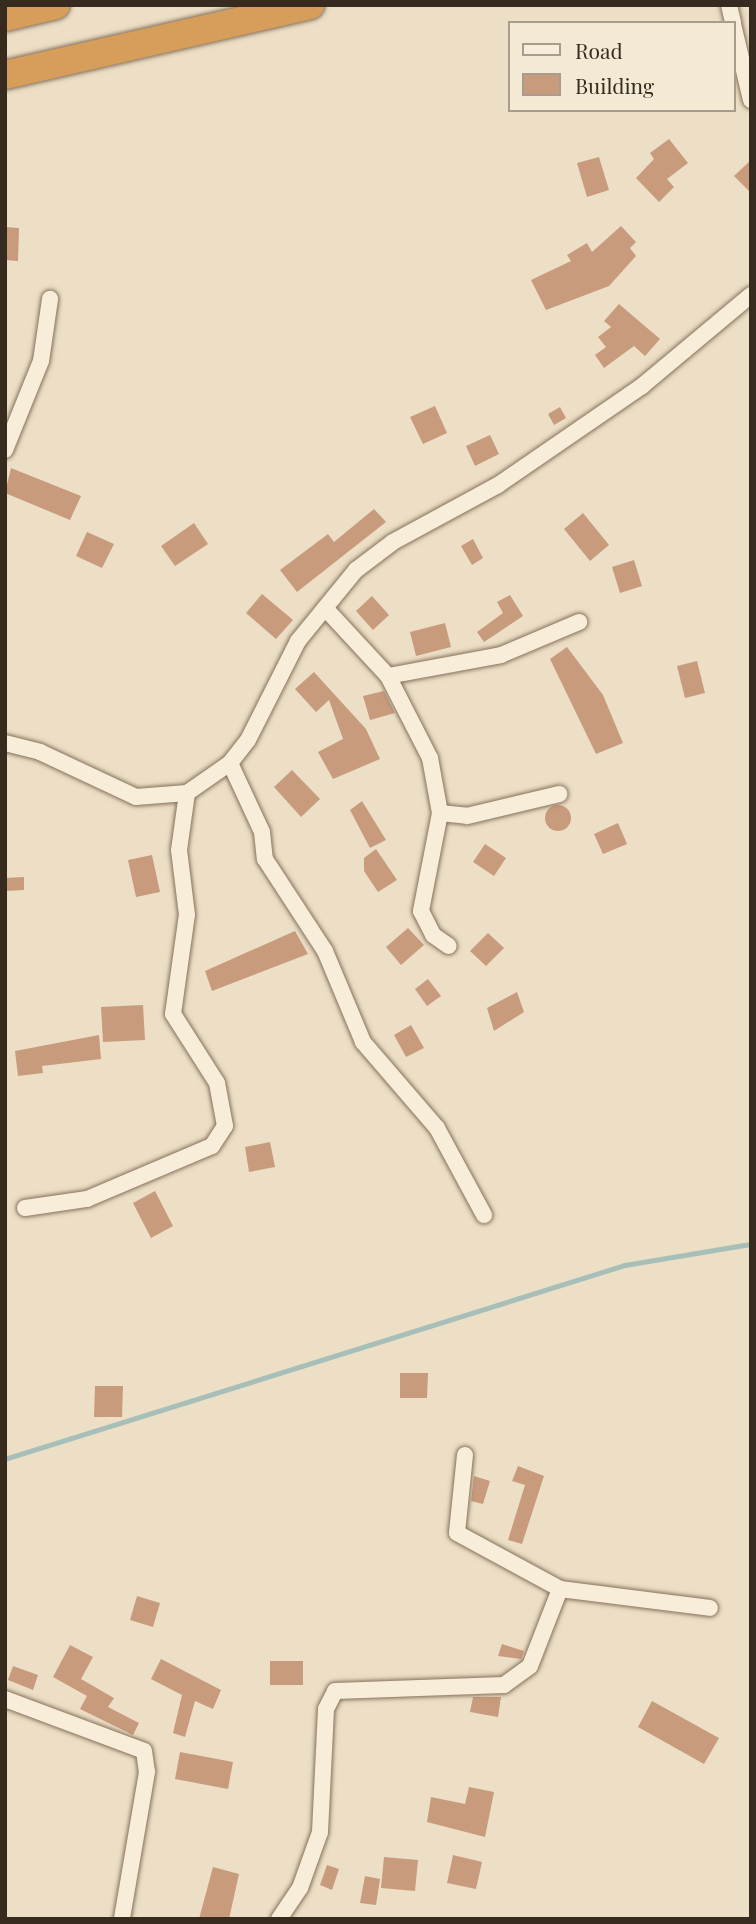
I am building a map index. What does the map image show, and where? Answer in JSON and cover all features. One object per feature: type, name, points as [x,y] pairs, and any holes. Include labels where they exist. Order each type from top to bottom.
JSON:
[{"type":"highway","points":[[5,17],[56,5]]},
{"type":"highway","points":[[5,75],[310,5]]},
{"type":"street","points":[[735,32],[751,100]]},
{"type":"street","points":[[5,743],[40,752],[136,797],[187,793],[230,763],[248,740],[298,641],[356,570],[393,542],[498,485],[642,386],[751,295]]},
{"type":"street","points":[[5,450],[41,361],[50,299]]},
{"type":"street","points":[[325,608],[388,676],[430,758],[440,813],[421,911],[433,935],[449,946]]},
{"type":"street","points":[[388,676],[501,655],[579,622]]},
{"type":"street","points":[[230,763],[262,832],[265,859],[325,950],[363,1042],[437,1128],[484,1215]]},
{"type":"street","points":[[26,1208],[87,1199],[212,1146],[225,1126],[218,1083],[173,1014],[187,915],[179,850],[187,793]]},
{"type":"street","points":[[440,813],[467,816],[559,793]]},
{"type":"street","points":[[465,1455],[457,1533],[560,1589],[710,1608]]},
{"type":"street","points":[[279,1919],[300,1888],[320,1832],[326,1709],[335,1691],[505,1685],[530,1666],[560,1589]]},
{"type":"street","points":[[5,1699],[144,1751],[147,1772],[131,1836],[122,1919]]},
{"type":"building","points":[[669,139],[688,163],[667,179],[674,187],[659,202],[636,178],[654,159],[650,153]]},
{"type":"building","points":[[599,157],[609,190],[587,197],[577,163]]},
{"type":"building","points":[[751,160],[751,193],[734,176]]},
{"type":"building","points":[[621,226],[636,242],[630,248],[636,256],[609,286],[546,310],[531,280],[571,261],[567,255],[587,243],[592,252]]},
{"type":"building","points":[[5,227],[19,228],[18,261],[5,260]]},
{"type":"building","points":[[619,304],[660,339],[645,356],[634,346],[604,368],[595,355],[606,347],[598,337],[611,327],[604,321]]},
{"type":"building","points":[[435,406],[447,433],[423,444],[410,417]]},
{"type":"building","points":[[560,407],[566,418],[554,425],[548,414]]},
{"type":"building","points":[[490,435],[499,454],[475,466],[466,446]]},
{"type":"building","points":[[11,468],[81,496],[70,520],[5,493]]},
{"type":"building","points":[[374,509],[386,522],[297,592],[280,570],[328,534],[334,542]]},
{"type":"building","points":[[583,513],[609,545],[590,561],[564,529]]},
{"type":"building","points":[[194,523],[208,544],[175,566],[161,546]]},
{"type":"building","points":[[87,532],[114,544],[102,568],[76,556]]},
{"type":"building","points":[[473,539],[483,558],[472,565],[461,546]]},
{"type":"building","points":[[634,560],[642,586],[620,593],[612,567]]},
{"type":"building","points":[[262,594],[293,620],[276,639],[246,613]]},
{"type":"building","points":[[510,595],[523,616],[484,642],[477,632],[503,613],[497,602]]},
{"type":"building","points":[[372,596],[389,615],[373,630],[356,611]]},
{"type":"building","points":[[445,623],[451,647],[416,656],[410,632]]},
{"type":"building","points":[[567,647],[603,695],[623,743],[596,754],[550,659]]},
{"type":"building","points":[[697,661],[705,693],[685,698],[677,666]]},
{"type":"building","points":[[314,672],[366,729],[380,759],[333,779],[318,752],[343,739],[329,700],[316,712],[295,689]]},
{"type":"building","points":[[384,691],[395,713],[370,720],[363,696]]},
{"type":"building","points":[[292,770],[320,799],[301,817],[274,787]]},
{"type":"building","points":[[362,801],[386,840],[370,848],[350,810]]},
{"type":"building","points":[[558,805],[567,809],[571,818],[567,827],[558,831],[549,827],[545,818],[549,809]]},
{"type":"building","points":[[618,823],[627,844],[603,854],[594,834]]},
{"type":"building","points":[[485,844],[506,858],[494,876],[473,862]]},
{"type":"building","points":[[376,849],[397,880],[378,892],[364,871],[364,858]]},
{"type":"building","points":[[152,855],[160,892],[136,897],[128,860]]},
{"type":"building","points":[[24,877],[24,890],[5,891],[5,878]]},
{"type":"building","points":[[408,928],[424,945],[401,965],[386,947]]},
{"type":"building","points":[[295,931],[308,954],[212,991],[205,971]]},
{"type":"building","points":[[488,933],[504,948],[486,966],[470,951]]},
{"type":"building","points":[[428,979],[441,996],[427,1006],[415,989]]},
{"type":"building","points":[[517,992],[524,1012],[494,1031],[487,1008]]},
{"type":"building","points":[[143,1005],[145,1040],[103,1042],[101,1007]]},
{"type":"building","points":[[411,1025],[424,1048],[406,1057],[394,1035]]},
{"type":"building","points":[[99,1035],[101,1059],[42,1066],[43,1073],[18,1076],[15,1051]]},
{"type":"building","points":[[270,1142],[275,1167],[249,1172],[245,1147]]},
{"type":"building","points":[[155,1191],[173,1226],[151,1238],[133,1203]]},
{"type":"building","points":[[400,1373],[428,1373],[427,1398],[400,1398]]},
{"type":"building","points":[[95,1386],[123,1386],[122,1417],[94,1417]]},
{"type":"building","points":[[518,1466],[544,1476],[522,1544],[508,1540],[525,1485],[512,1481]]},
{"type":"building","points":[[474,1476],[490,1481],[483,1504],[471,1501]]},
{"type":"building","points":[[137,1596],[160,1603],[153,1627],[130,1620]]},
{"type":"building","points":[[502,1644],[524,1651],[521,1659],[498,1656]]},
{"type":"building","points":[[70,1645],[93,1657],[81,1679],[114,1698],[108,1707],[139,1723],[133,1735],[80,1709],[87,1696],[53,1677]]},
{"type":"building","points":[[161,1659],[221,1690],[213,1709],[195,1701],[185,1737],[173,1733],[182,1695],[151,1679]]},
{"type":"building","points":[[270,1661],[303,1661],[303,1685],[270,1685]]},
{"type":"building","points":[[13,1666],[38,1675],[33,1690],[8,1680]]},
{"type":"building","points":[[473,1697],[501,1697],[498,1717],[470,1712]]},
{"type":"building","points":[[652,1701],[719,1738],[704,1764],[638,1727]]},
{"type":"building","points":[[180,1752],[233,1762],[228,1789],[175,1779]]},
{"type":"building","points":[[469,1787],[494,1792],[485,1837],[427,1822],[431,1797],[465,1804]]},
{"type":"building","points":[[453,1855],[482,1862],[476,1889],[447,1883]]},
{"type":"building","points":[[384,1857],[418,1860],[415,1891],[381,1888]]},
{"type":"building","points":[[327,1865],[339,1869],[332,1890],[320,1885]]},
{"type":"building","points":[[213,1867],[239,1874],[229,1919],[199,1919]]},
{"type":"building","points":[[365,1876],[380,1879],[376,1905],[360,1903]]},
{"type":"waterway","points":[[5,1459],[625,1265],[751,1244]]}]
